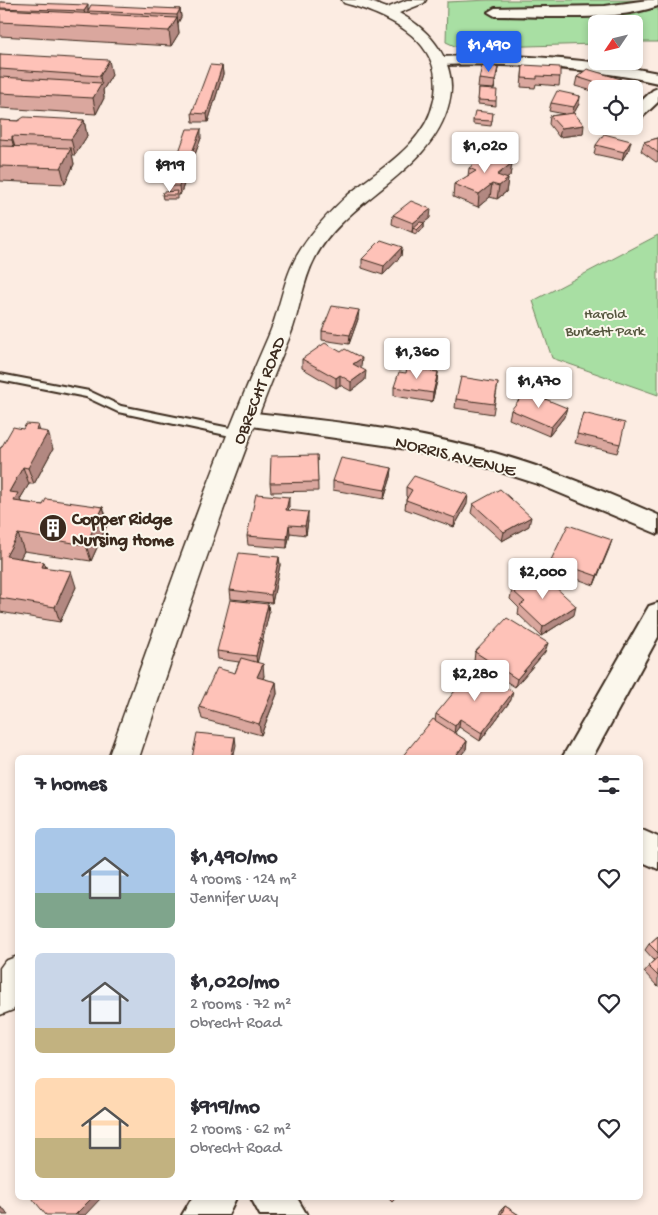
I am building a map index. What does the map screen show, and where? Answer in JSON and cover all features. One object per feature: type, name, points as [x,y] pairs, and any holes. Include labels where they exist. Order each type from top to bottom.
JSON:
[{"type":"street","points":[[349,0],[387,13],[418,32],[434,49],[440,61],[497,59],[561,61],[657,81],[643,102]]},
{"type":"street","points":[[387,13],[419,0]]},
{"type":"street","points":[[495,12],[625,9],[652,5],[658,1]]},
{"type":"street","name":"OBRECHT ROAD","points":[[124,755],[191,562],[286,320],[301,266],[309,252],[341,212],[416,148],[428,134],[442,101],[440,61]]},
{"type":"street","name":"NORRIS AVENUE","points":[[243,426],[332,429],[435,446],[478,456],[530,473],[658,525]]},
{"type":"street","points":[[578,755],[658,613]]},
{"type":"street","points":[[643,846],[658,854]]},
{"type":"street","points":[[0,996],[15,978]]},
{"type":"street","points":[[202,1215],[215,1200]]},
{"type":"street","points":[[272,1200],[287,1215]]},
{"type":"lane","points":[[0,377],[89,394],[118,408],[243,426]]},
{"type":"green space","points":[[489,0],[658,0],[658,42],[643,42],[643,15],[588,15],[588,44],[459,48],[446,42],[447,2]]},
{"type":"green space","name":"Harold Burkett Park","points":[[658,235],[658,395],[552,358],[533,301]]},
{"type":"building","points":[[0,2],[88,5],[84,11],[0,8]]},
{"type":"building","points":[[91,5],[180,9],[177,15],[88,11]]},
{"type":"building","points":[[0,9],[177,18],[169,31],[0,22]]},
{"type":"building","points":[[0,54],[109,60],[100,76],[0,69]]},
{"type":"building","points":[[210,65],[222,66],[207,114],[192,113]]},
{"type":"building","points":[[523,65],[560,67],[560,77],[537,76],[537,79],[522,78]]},
{"type":"building","points":[[482,66],[498,67],[495,81],[479,79]]},
{"type":"building","points":[[587,69],[621,79],[588,80],[577,77]]},
{"type":"building","points":[[0,77],[102,83],[93,98],[0,93]]},
{"type":"building","points":[[479,89],[497,90],[496,101],[478,100]]},
{"type":"building","points":[[557,91],[580,96],[574,107],[551,103]]},
{"type":"building","points":[[475,111],[493,113],[492,121],[473,120]]},
{"type":"building","points":[[574,113],[584,125],[561,128],[550,116]]},
{"type":"building","points":[[24,117],[84,120],[71,139],[12,136],[12,140],[0,139],[0,120],[18,121]]},
{"type":"building","points":[[187,129],[201,129],[179,186],[167,186]]},
{"type":"building","points":[[603,135],[631,141],[624,152],[596,145]]},
{"type":"building","points":[[658,138],[658,153],[644,142]]},
{"type":"building","points":[[0,146],[71,148],[61,168],[0,166]]},
{"type":"building","points":[[487,154],[512,163],[497,175],[508,179],[499,186],[492,184],[479,194],[454,184],[476,171],[469,168]]},
{"type":"building","points":[[177,191],[176,195],[162,195],[163,192]]},
{"type":"building","points":[[411,201],[431,209],[413,223],[393,215]]},
{"type":"building","points":[[420,222],[424,223],[417,230],[413,228]]},
{"type":"building","points":[[381,240],[402,247],[384,266],[362,259]]},
{"type":"building","points":[[332,306],[359,310],[350,335],[322,331]]},
{"type":"building","points":[[325,343],[341,352],[345,349],[362,358],[353,364],[366,371],[351,382],[340,375],[336,378],[302,359]]},
{"type":"building","points":[[407,367],[438,372],[433,393],[394,387],[399,372],[406,373]]},
{"type":"building","points":[[461,377],[498,383],[494,404],[456,399]]},
{"type":"building","points":[[526,391],[567,408],[551,427],[511,410]]},
{"type":"building","points":[[583,413],[625,423],[620,444],[577,434]]},
{"type":"building","name":"Copper Ridge Nursing Home","points":[[26,424],[38,425],[36,430],[48,432],[28,468],[23,467],[9,492],[18,493],[14,501],[43,505],[46,499],[103,507],[86,545],[18,534],[6,556],[44,562],[42,567],[71,571],[55,607],[0,598],[0,448],[13,427],[23,429]]},
{"type":"building","points":[[317,455],[318,482],[270,483],[271,456]]},
{"type":"building","points":[[341,458],[392,468],[385,490],[333,481]]},
{"type":"building","points":[[414,476],[468,495],[455,518],[406,500],[412,490],[406,487]]},
{"type":"building","points":[[500,489],[531,517],[504,532],[473,504]]},
{"type":"building","points":[[256,494],[289,497],[286,510],[308,512],[305,526],[289,525],[287,539],[247,536]]},
{"type":"building","points":[[568,525],[612,540],[597,576],[551,560]]},
{"type":"building","points":[[239,553],[279,557],[271,595],[230,590]]},
{"type":"building","points":[[540,573],[576,606],[543,627],[520,605],[525,602],[512,590]]},
{"type":"building","points":[[230,600],[268,604],[256,656],[217,651]]},
{"type":"building","points":[[507,618],[548,643],[517,679],[475,652]]},
{"type":"building","points":[[241,658],[263,664],[257,677],[276,682],[259,724],[199,707],[217,668],[235,673]]},
{"type":"building","points":[[473,669],[513,692],[482,733],[460,719],[455,726],[436,714]]},
{"type":"building","points":[[433,719],[467,741],[457,754],[458,755],[403,755]]},
{"type":"building","points":[[197,733],[235,737],[232,755],[193,755]]},
{"type":"building","points":[[658,936],[658,953],[649,944]]},
{"type":"building","points":[[658,957],[658,976],[648,966]]},
{"type":"building","points":[[34,1200],[90,1200],[75,1215],[46,1215]]},
{"type":"building","points":[[505,1206],[519,1215],[501,1215]]},
{"type":"place","name":"Copper Ridge Nursing Home","points":[[53,528]]}]
